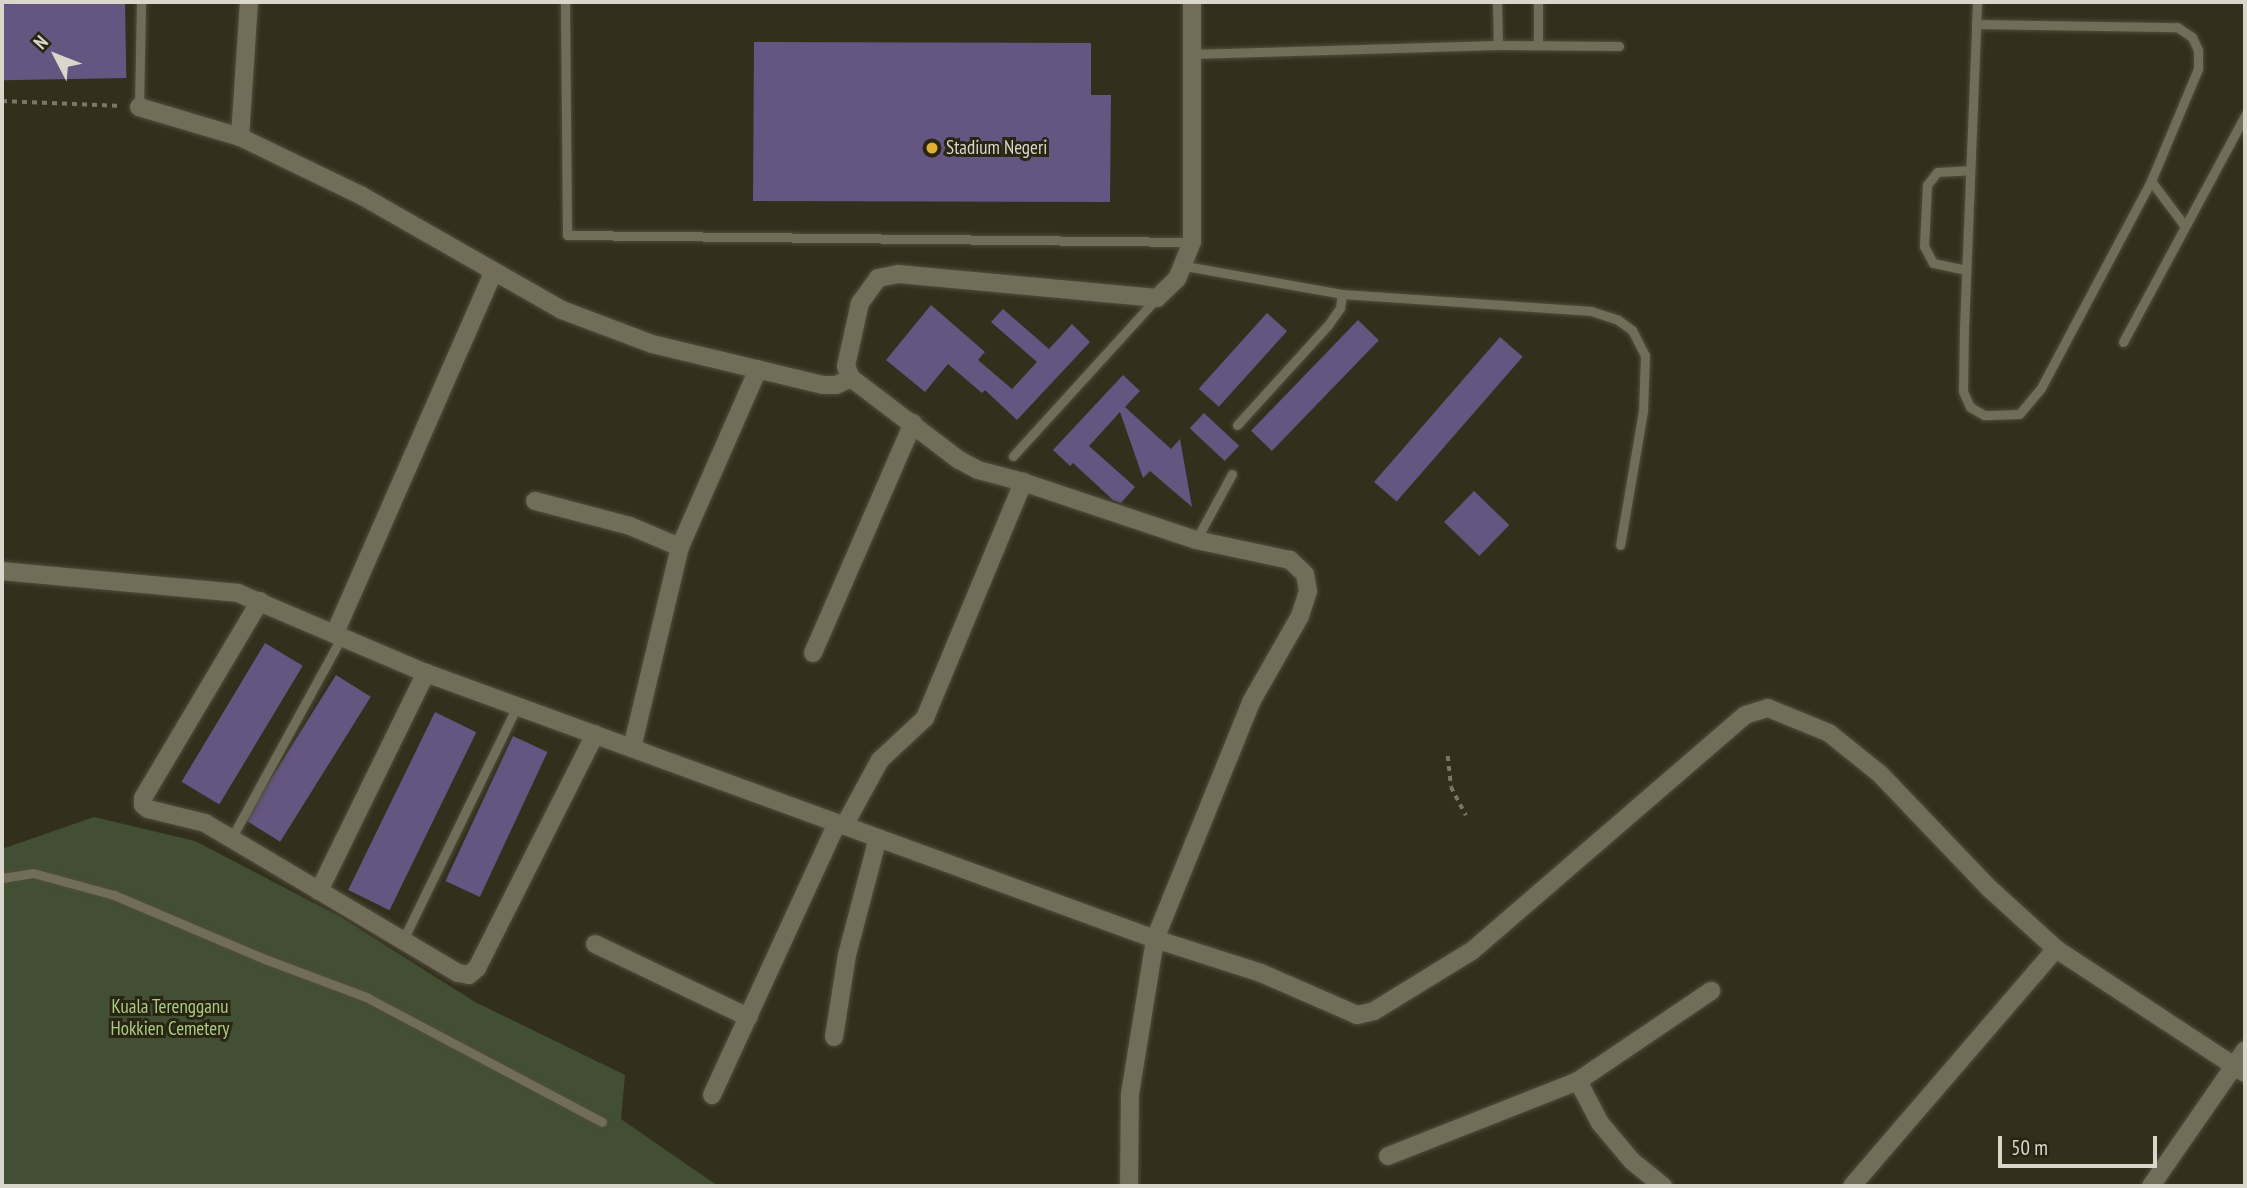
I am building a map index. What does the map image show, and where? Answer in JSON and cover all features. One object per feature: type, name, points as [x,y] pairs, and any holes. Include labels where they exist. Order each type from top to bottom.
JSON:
[{"type":"street","points":[[240,137],[249,2]]},
{"type":"street","points":[[1129,1186],[1130,1094],[1155,939],[1251,702],[1300,616],[1308,591],[1305,574],[1290,560],[1196,540],[1023,482],[978,470],[959,460],[851,378],[846,366],[860,303],[878,278],[898,274],[1157,298],[1177,279],[1185,266],[1192,242],[1192,2]]},
{"type":"street","points":[[139,107],[240,137],[362,196],[493,274],[562,310],[652,344],[823,385],[836,385],[851,378]]},
{"type":"street","points":[[339,635],[493,274]]},
{"type":"street","points":[[632,748],[680,547],[758,369]]},
{"type":"street","points":[[813,653],[913,423]]},
{"type":"street","points":[[712,1094],[841,825],[880,760],[925,718],[1023,482]]},
{"type":"street","points":[[534,501],[630,526],[680,547]]},
{"type":"street","points":[[2,571],[238,593],[426,673],[1155,939],[1261,973],[1357,1015],[1374,1011],[1473,950],[1745,715],[1768,708],[1829,733],[1880,774],[1989,888],[2056,948],[2239,1070]]},
{"type":"street","points":[[260,601],[143,799],[143,805],[148,809],[205,823],[458,973],[469,975],[477,968],[595,734]]},
{"type":"street","points":[[320,891],[426,673]]},
{"type":"street","points":[[834,1037],[847,955],[878,838]]},
{"type":"street","points":[[594,944],[748,1017]]},
{"type":"street","points":[[1855,1186],[2056,948]]},
{"type":"street","points":[[1388,1156],[1578,1081],[1712,991]]},
{"type":"street","points":[[2151,1186],[2239,1070],[2245,1050]]},
{"type":"street","points":[[1578,1081],[1600,1123],[1632,1161],[1662,1186]]},
{"type":"lane","points":[[139,107],[141,2]]},
{"type":"lane","points":[[565,2],[568,235],[1192,242]]},
{"type":"lane","points":[[1497,2],[1498,45]]},
{"type":"lane","points":[[1538,2],[1538,45]]},
{"type":"lane","points":[[1976,24],[2177,27],[2192,37],[2198,50],[2199,69],[2151,181],[2041,387],[2020,415],[1984,415],[1970,407],[1963,391],[1966,270],[1970,170],[1976,24],[1977,2]]},
{"type":"lane","points":[[1192,54],[1498,45],[1619,46]]},
{"type":"lane","points":[[2123,342],[2245,115]]},
{"type":"lane","points":[[1966,270],[1934,263],[1924,246],[1927,185],[1937,172],[1970,170]]},
{"type":"lane","points":[[2151,181],[2184,225]]},
{"type":"lane","points":[[1185,266],[1342,294],[1591,311],[1618,320],[1632,330],[1645,355],[1643,411],[1620,545]]},
{"type":"lane","points":[[1237,425],[1328,326],[1340,308],[1342,294]]},
{"type":"lane","points":[[1013,456],[1157,298]]},
{"type":"lane","points":[[1196,540],[1232,474]]},
{"type":"lane","points":[[231,839],[339,635]]},
{"type":"lane","points":[[403,940],[517,706]]},
{"type":"lane","points":[[2,877],[33,873],[114,895],[265,959],[366,997],[602,1122]]},
{"type":"path","points":[[2,101],[139,107]]},
{"type":"path","points":[[1448,756],[1451,788],[1466,815]]},
{"type":"green space","name":"Kuala Terengganu Hokkien Cemetery","points":[[94,817],[195,841],[339,916],[475,1002],[625,1075],[621,1119],[718,1186],[2,1186],[2,849]]},
{"type":"building","points":[[125,2],[126,78],[3,80],[2,4]]},
{"type":"building","name":"Stadium Negeri","points":[[754,42],[1091,43],[1091,95],[1111,95],[1110,202],[753,201]]},
{"type":"building","points":[[931,305],[985,352],[978,360],[1012,389],[1037,362],[991,322],[1003,309],[1049,349],[1072,324],[1090,342],[1017,420],[985,390],[982,393],[948,364],[925,392],[886,360]]},
{"type":"building","points":[[1267,313],[1287,331],[1219,407],[1199,389]]},
{"type":"building","points":[[1358,320],[1379,340],[1272,451],[1251,431]]},
{"type":"building","points":[[1500,337],[1523,357],[1397,502],[1374,482]]},
{"type":"building","points":[[1123,375],[1140,391],[1125,407],[1171,449],[1180,439],[1192,507],[1150,471],[1143,478],[1120,412],[1089,446],[1135,487],[1121,503],[1113,500],[1073,463],[1070,466],[1053,450]]},
{"type":"building","points":[[1204,413],[1239,446],[1225,461],[1190,428]]},
{"type":"building","points":[[1474,491],[1509,525],[1479,556],[1444,522]]},
{"type":"building","points":[[265,643],[303,666],[219,805],[182,782]]},
{"type":"building","points":[[336,675],[371,697],[280,842],[245,820]]},
{"type":"building","points":[[435,712],[476,732],[390,910],[348,890]]},
{"type":"building","points":[[513,736],[547,752],[480,897],[445,881]]},
{"type":"place","name":"Stadium Negeri","points":[[932,148]]}]
